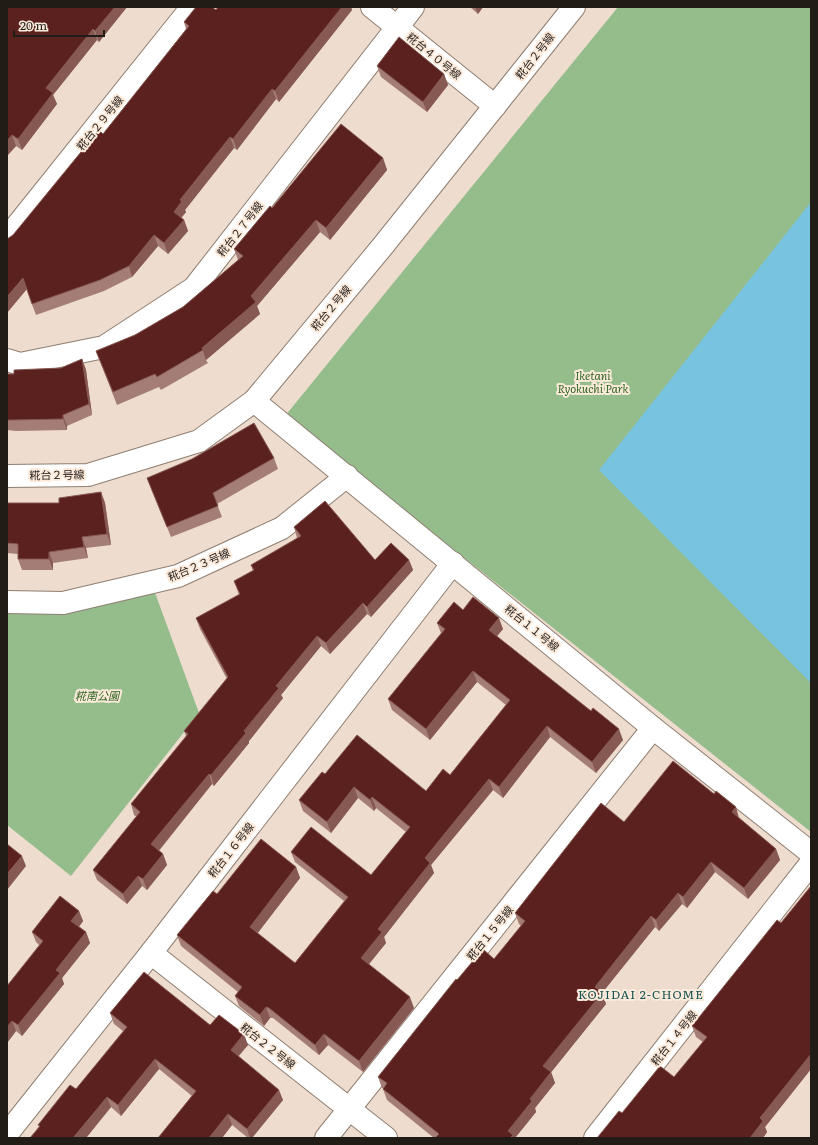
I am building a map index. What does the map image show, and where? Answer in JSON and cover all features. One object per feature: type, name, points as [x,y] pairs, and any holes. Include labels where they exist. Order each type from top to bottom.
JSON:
[{"type":"street","name":"糀台２９号線","points":[[7,238],[192,7]]},
{"type":"street","name":"糀台４０号線","points":[[372,7],[495,106]]},
{"type":"street","name":"糀台２７号線","points":[[7,360],[20,364],[104,347],[194,288],[412,7]]},
{"type":"street","name":"糀台２号線","points":[[7,476],[88,475],[199,441],[254,401],[574,7]]},
{"type":"street","name":"糀台１１号線","points":[[254,401],[653,728],[811,853]]},
{"type":"street","name":"糀台２３号線","points":[[7,602],[63,604],[178,576],[282,528],[347,476]]},
{"type":"street","name":"糀台１６号線","points":[[7,1134],[151,953],[453,564]]},
{"type":"street","name":"糀台１５号線","points":[[326,1138],[653,728]]},
{"type":"street","name":"糀台１４号線","points":[[595,1138],[811,863]]},
{"type":"street","name":"糀台２２号線","points":[[151,953],[386,1138]]},
{"type":"green space","name":"Iketani Ryokuchi Park","points":[[618,7],[811,7],[811,832],[285,416]]},
{"type":"green space","name":"糀南公園","points":[[154,590],[199,713],[71,876],[7,825],[7,611]]},
{"type":"water","points":[[811,202],[811,683],[599,470]]},
{"type":"building","points":[[7,7],[115,7],[95,31],[93,29],[46,88],[53,93],[18,139],[12,135],[7,141]]},
{"type":"building","points":[[196,7],[212,7],[216,10],[218,7],[342,7],[275,91],[272,89],[233,139],[230,137],[180,200],[182,201],[174,212],[184,220],[164,243],[154,235],[129,266],[100,280],[32,304],[23,278],[7,297],[7,239],[13,235],[99,130],[103,134],[189,26],[184,22]]},
{"type":"building","points":[[399,37],[444,74],[423,102],[377,66]]},
{"type":"building","points":[[341,124],[383,158],[326,228],[316,220],[251,296],[256,302],[202,348],[203,350],[157,377],[155,374],[113,392],[96,351],[135,335],[183,307],[243,256],[234,249],[270,206],[272,208]]},
{"type":"building","points":[[82,359],[89,404],[63,415],[63,419],[7,420],[7,374],[14,374],[14,370],[61,368]]},
{"type":"building","points":[[254,423],[274,458],[213,493],[218,506],[167,527],[147,478],[192,459]]},
{"type":"building","points":[[101,492],[107,534],[82,537],[84,547],[49,552],[49,559],[18,559],[18,544],[7,543],[7,503],[59,503],[59,498]]},
{"type":"building","points":[[325,501],[375,560],[391,543],[409,560],[367,607],[363,603],[326,643],[317,636],[276,686],[279,688],[244,731],[246,733],[211,775],[209,774],[151,844],[163,854],[143,879],[138,876],[123,894],[93,870],[140,812],[131,804],[188,734],[184,731],[228,677],[196,618],[240,594],[234,581],[254,570],[251,565],[301,536],[294,527]]},
{"type":"building","points":[[473,597],[499,618],[489,630],[591,711],[593,708],[619,729],[592,762],[547,726],[499,787],[489,779],[425,858],[430,863],[378,929],[382,932],[361,958],[410,997],[359,1061],[324,1034],[315,1045],[269,1008],[266,1007],[260,1015],[235,996],[242,987],[177,935],[213,891],[217,894],[261,839],[296,867],[250,927],[295,963],[348,897],[291,852],[311,827],[371,875],[410,827],[372,797],[370,800],[354,787],[327,822],[299,800],[322,772],[325,774],[357,735],[426,791],[443,769],[450,775],[510,700],[473,671],[426,729],[388,699],[445,629],[437,623],[454,602],[463,610]]},
{"type":"building","points":[[673,761],[714,794],[716,791],[736,807],[732,812],[776,849],[744,888],[711,862],[683,897],[678,893],[656,920],[651,916],[595,987],[602,993],[543,1066],[551,1072],[530,1099],[532,1101],[508,1131],[513,1135],[510,1138],[435,1138],[439,1134],[383,1089],[387,1083],[378,1077],[456,979],[457,980],[483,949],[494,959],[525,921],[515,913],[601,803],[624,822]]},
{"type":"building","points":[[7,844],[22,856],[7,874]]},
{"type":"building","points":[[811,886],[811,1054],[760,1118],[763,1121],[750,1138],[597,1138],[619,1111],[622,1113],[660,1066],[674,1077],[707,1037],[692,1026],[777,920],[781,923]]},
{"type":"building","points":[[60,896],[79,911],[71,921],[86,932],[56,970],[60,973],[18,1025],[12,1021],[7,1027],[7,986],[43,941],[32,932]]},
{"type":"building","points":[[144,972],[210,1025],[219,1015],[244,1034],[231,1050],[279,1090],[247,1129],[228,1114],[209,1138],[158,1138],[196,1091],[155,1059],[118,1105],[107,1097],[73,1138],[30,1138],[40,1126],[38,1125],[70,1085],[76,1089],[127,1027],[110,1013]]},
{"type":"district","name":"KOJIDAI 2-CHOME","points":[[641,995]]}]
